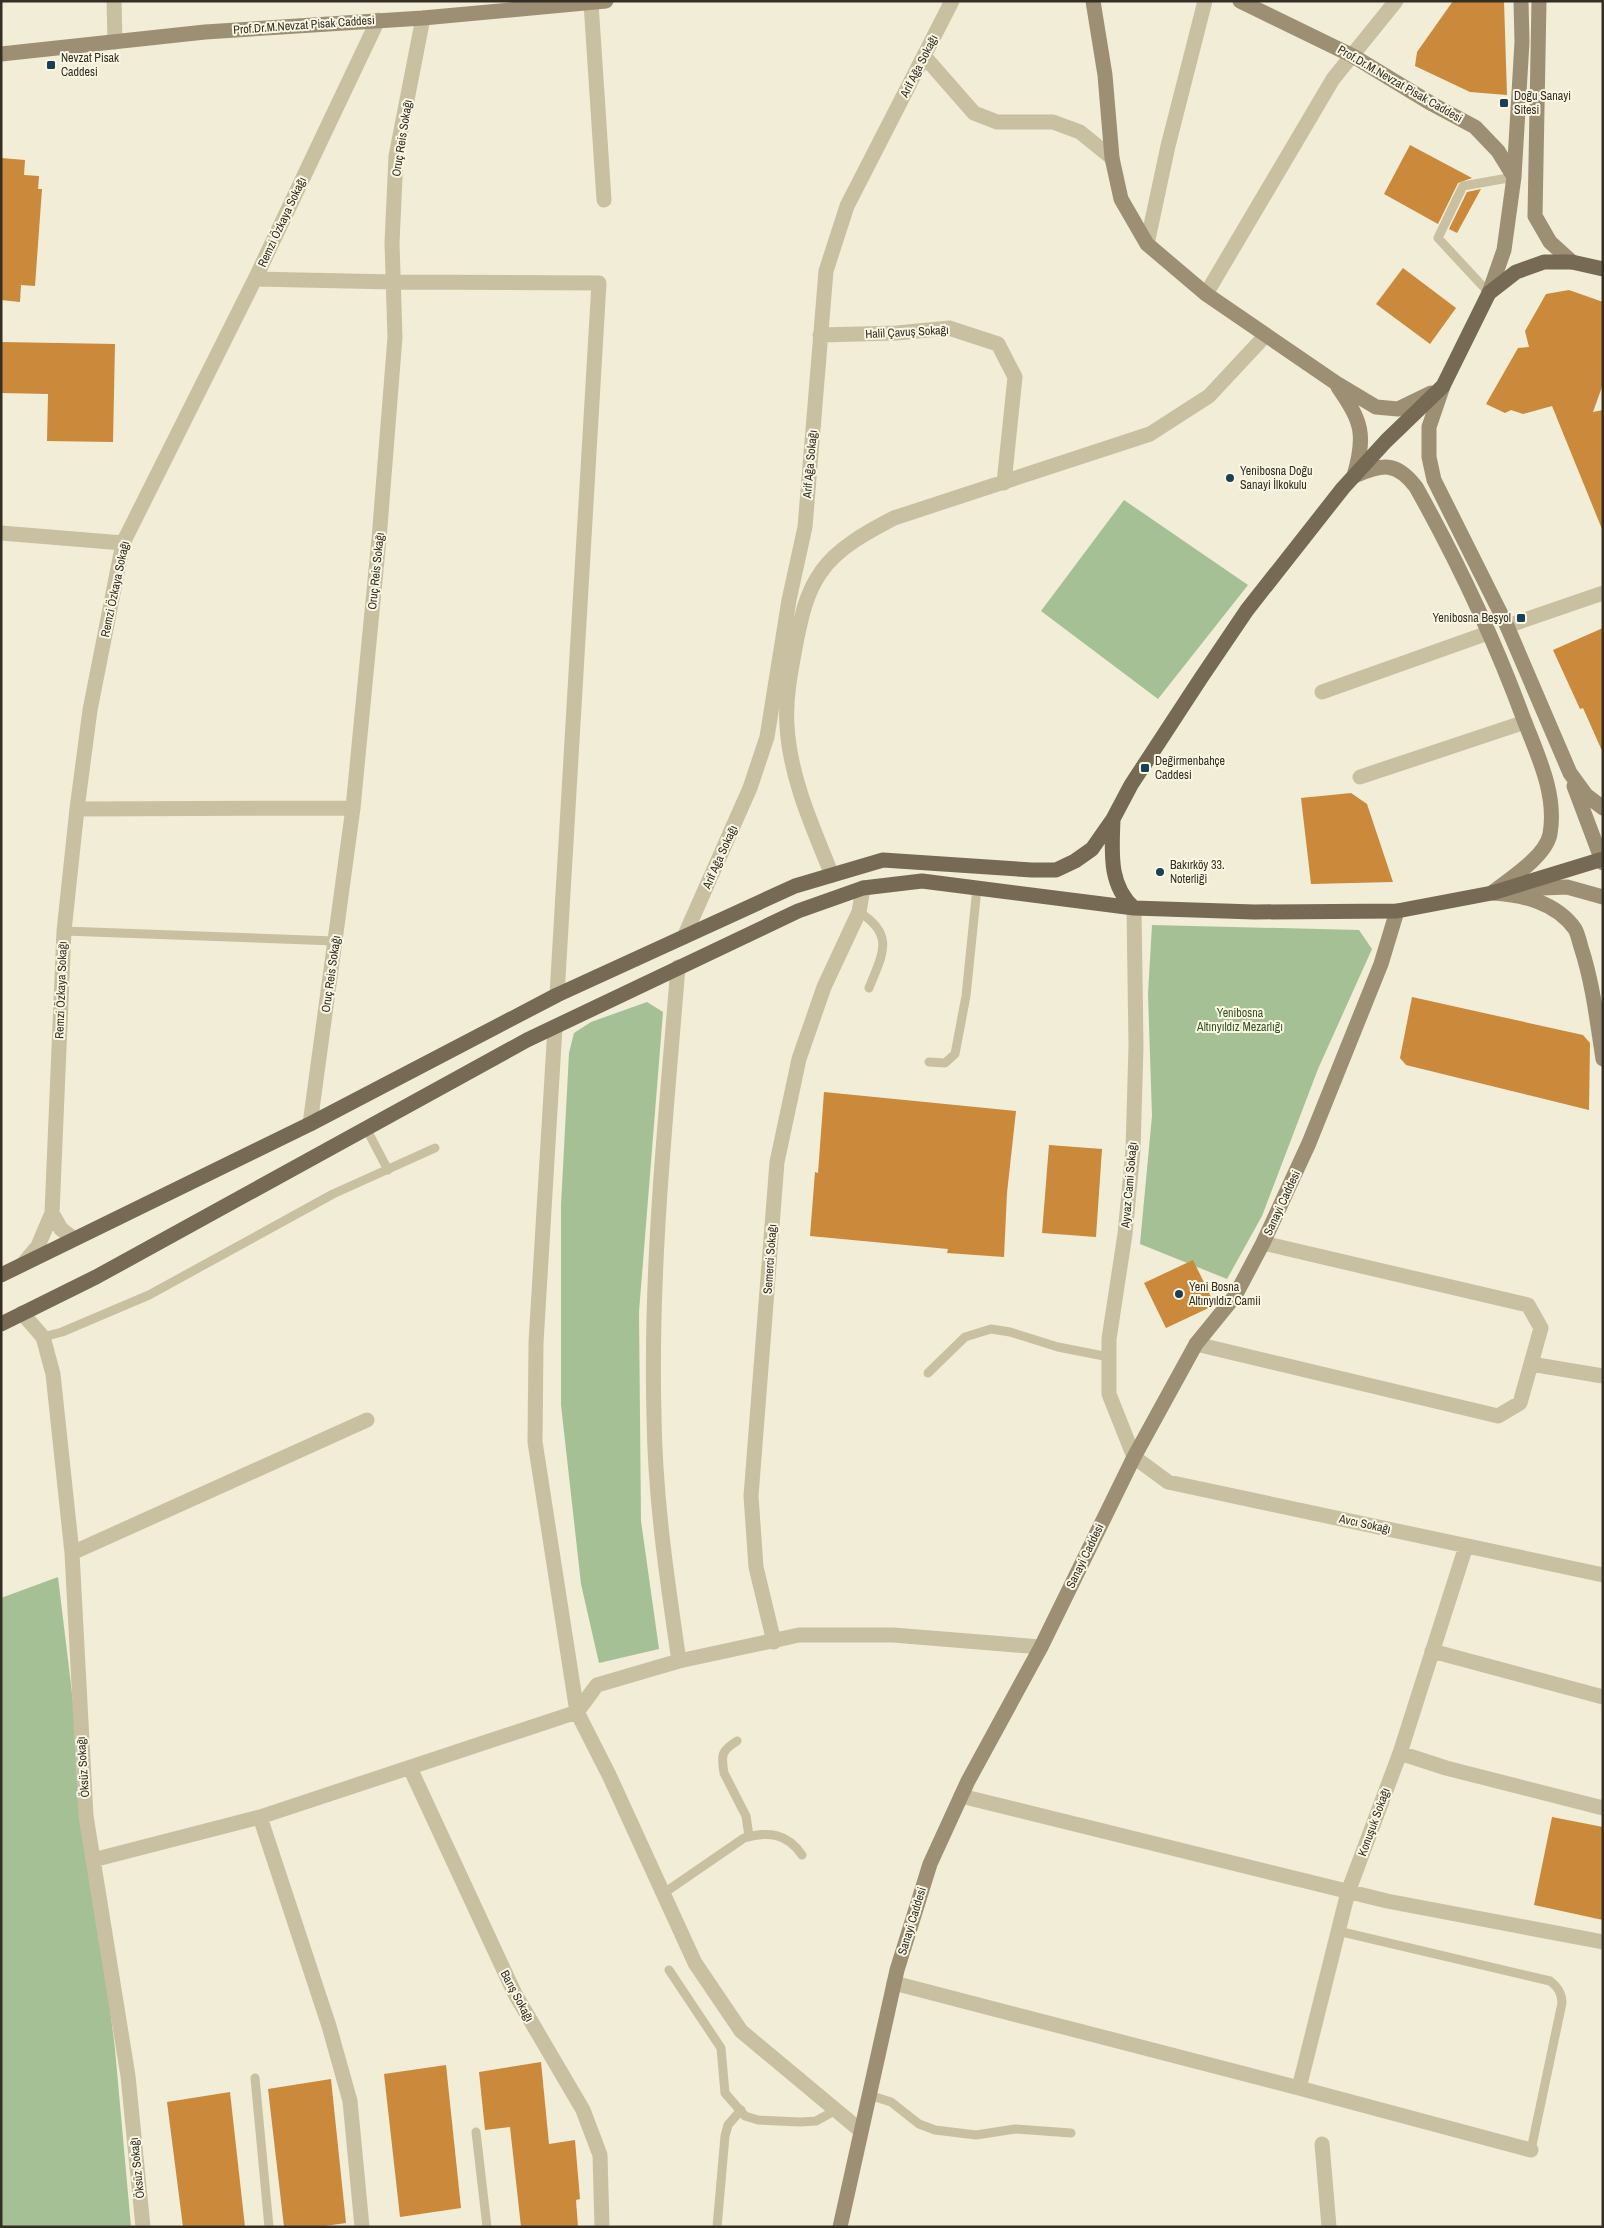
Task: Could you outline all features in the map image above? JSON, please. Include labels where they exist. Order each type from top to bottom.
[{"type":"main road","name":"Prof.Dr.M.Nevzat Pisak Caddesi","points":[[1,54],[205,32],[423,18],[606,1]]},
{"type":"main road","points":[[1093,1],[1105,75],[1112,158],[1121,199],[1147,244],[1206,294],[1265,336],[1376,408],[1398,409],[1414,403],[1443,386]]},
{"type":"main road","name":"Prof.Dr.M.Nevzat Pisak Caddesi","points":[[1240,1],[1353,56],[1432,104],[1475,127],[1498,151],[1514,177]]},
{"type":"main road","points":[[1492,893],[1602,860],[1570,773],[1507,626],[1434,480],[1429,457],[1429,427],[1443,386],[1490,294],[1504,250],[1514,177],[1522,42],[1521,1]]},
{"type":"main road","points":[[1539,1],[1535,216],[1550,242],[1572,262]]},
{"type":"main road","points":[[1490,294],[1516,272],[1544,262],[1572,262],[1603,269]]},
{"type":"main road","points":[[1336,383],[1357,415],[1361,453],[1354,476]]},
{"type":"main road","points":[[1,1275],[310,1124],[557,995],[795,886],[883,860],[1056,870],[1075,861],[1092,849],[1113,819],[1136,777],[1247,610],[1354,476],[1386,441],[1443,386]]},
{"type":"main road","points":[[1354,476],[1374,468],[1387,467],[1398,469],[1407,475],[1416,487],[1505,669],[1548,788],[1550,835],[1529,865],[1492,893]]},
{"type":"main road","points":[[1570,773],[1586,795],[1603,808]]},
{"type":"main road","points":[[1113,819],[1111,858],[1119,889],[1134,908]]},
{"type":"main road","points":[[1,1324],[96,1277],[554,1027],[798,910],[863,888],[922,881],[1134,908],[1254,912],[1396,911],[1492,893],[1537,887],[1568,887],[1603,896]]},
{"type":"main road","points":[[1492,893],[1517,894],[1538,901],[1558,913],[1575,929],[1593,990],[1603,1060]]},
{"type":"main road","name":"Sanayi Caddesi","points":[[840,2227],[894,1983],[930,1864],[961,1796],[1041,1647],[1134,1457],[1196,1344],[1235,1296],[1263,1243],[1309,1143],[1382,964],[1396,911]]},
{"type":"street","points":[[114,1],[115,42]]},
{"type":"street","name":"Arif Ağa Sokağı","points":[[684,937],[750,788],[767,737],[789,600],[805,527],[826,271],[847,206],[952,1]]},
{"type":"street","points":[[1147,244],[1168,146],[1205,1]]},
{"type":"street","points":[[1206,294],[1333,79],[1396,1]]},
{"type":"street","points":[[591,3],[604,200]]},
{"type":"street","name":"Oruç Reis Sokağı","points":[[310,1124],[353,808],[379,539],[394,356],[392,243],[396,156],[423,18]]},
{"type":"street","name":"Remzi Özkaya Sokağı","points":[[52,1213],[64,931],[90,710],[123,543],[255,279],[378,20]]},
{"type":"street","points":[[924,56],[974,113],[997,122],[1053,122],[1080,132],[1112,158]]},
{"type":"street","points":[[255,279],[599,283],[557,995]]},
{"type":"street","name":"Halil Çavuş Sokağı","points":[[820,335],[897,333],[949,328],[998,344],[1015,377],[1004,483]]},
{"type":"street","points":[[832,875],[812,826],[795,771],[786,726],[788,695],[804,607],[821,571],[855,540],[894,518],[1150,434],[1210,396],[1265,336]]},
{"type":"street","points":[[1,534],[123,543]]},
{"type":"street","points":[[1507,626],[1603,593]]},
{"type":"street","points":[[1322,692],[1488,633]]},
{"type":"street","points":[[1360,777],[1525,722]]},
{"type":"street","points":[[77,809],[353,808]]},
{"type":"street","name":"Semerci Sokağı","points":[[774,1642],[756,1567],[752,1496],[777,1162],[799,1059],[824,987],[859,912],[863,888]]},
{"type":"street","name":"Ayvaz Cami Sokağı","points":[[1134,908],[1136,1046],[1133,1150],[1125,1234],[1109,1357],[1109,1394],[1134,1457]]},
{"type":"street","points":[[678,967],[657,1225],[654,1416],[662,1546],[679,1661]]},
{"type":"street","points":[[554,1027],[536,1343],[535,1442],[577,1712],[609,1775],[695,1963],[741,2031],[861,2131]]},
{"type":"street","points":[[52,1213],[61,1229],[74,1239]]},
{"type":"street","points":[[23,1264],[38,1246],[52,1213]]},
{"type":"street","points":[[1196,1344],[1498,1416],[1520,1404],[1541,1328],[1528,1305],[1263,1243]]},
{"type":"street","name":"Öksüz Sokağı","points":[[22,1313],[43,1337],[53,1374],[72,1553],[86,1816],[128,2076],[143,2227]]},
{"type":"street","points":[[1531,1364],[1603,1376]]},
{"type":"street","points":[[72,1553],[367,1420]]},
{"type":"street","name":"Avcı Sokağı","points":[[1134,1457],[1168,1482],[1603,1575]]},
{"type":"street","name":"Konuşuk Sokağı","points":[[1299,2088],[1348,1892],[1400,1753],[1466,1546]]},
{"type":"street","points":[[94,1860],[260,1817],[577,1712],[597,1685],[679,1661],[774,1642],[799,1635],[893,1635],[1041,1647]]},
{"type":"street","points":[[1432,1651],[1603,1696]]},
{"type":"street","points":[[1400,1753],[1446,1768],[1603,1808]]},
{"type":"street","name":"Barış Sokağı","points":[[410,1768],[515,1994],[583,2110],[600,2155],[602,2227]]},
{"type":"street","points":[[961,1796],[1348,1892],[1578,1939],[1603,1942]]},
{"type":"street","points":[[260,1817],[329,2026],[350,2101],[362,2227]]},
{"type":"street","points":[[894,1983],[1531,2150]]},
{"type":"street","points":[[1322,2144],[1329,2227]]},
{"type":"lane","points":[[1490,294],[1438,238],[1463,186],[1514,177]]},
{"type":"lane","points":[[929,1062],[945,1063],[955,1054],[968,979],[977,888]]},
{"type":"lane","points":[[859,912],[872,920],[881,931],[883,942],[883,952],[869,988]]},
{"type":"lane","points":[[64,931],[335,941]]},
{"type":"lane","points":[[366,1128],[388,1170]]},
{"type":"lane","points":[[43,1337],[62,1332],[149,1295],[334,1194],[435,1148]]},
{"type":"lane","points":[[928,1373],[964,1338],[973,1333],[991,1329],[1010,1332],[1058,1348],[1109,1357]]},
{"type":"lane","points":[[736,1741],[725,1748],[722,1754],[724,1774],[746,1816],[749,1836]]},
{"type":"lane","points":[[664,1893],[749,1836],[774,1833],[785,1837],[802,1855]]},
{"type":"lane","points":[[1338,1931],[1550,1981],[1555,1984],[1562,1996],[1562,2003],[1531,2150]]},
{"type":"lane","points":[[669,1970],[721,2048],[725,2093],[745,2116],[758,2120],[800,2122],[816,2120],[836,2110]]},
{"type":"lane","points":[[255,2078],[269,2227]]},
{"type":"lane","points":[[870,2094],[891,2102],[919,2124],[935,2130],[976,2135],[1015,2129],[1071,2133]]},
{"type":"lane","points":[[718,2227],[724,2136],[728,2125],[740,2110]]},
{"type":"lane","points":[[476,2132],[487,2227]]},
{"type":"green space","points":[[1124,500],[1248,585],[1158,699],[1041,611]]},
{"type":"green space","name":"Yenibosna Altınyıldız Mezarlığı","points":[[1152,925],[1359,930],[1372,949],[1318,1069],[1262,1216],[1227,1279],[1140,1244],[1152,1116],[1148,994]]},
{"type":"green space","points":[[647,1002],[663,1012],[639,1312],[641,1521],[659,1649],[599,1663],[581,1584],[561,1405],[561,1205],[569,1053],[574,1033],[591,1022]]},
{"type":"green space","points":[[58,1577],[115,2049],[131,2227],[1,2227],[1,1598]]},
{"type":"building","points":[[1453,1],[1504,1],[1507,95],[1470,92],[1415,66],[1417,52]]},
{"type":"building","points":[[1410,145],[1472,178],[1458,183],[1438,224],[1384,194]]},
{"type":"building","points":[[1,158],[25,160],[24,175],[39,176],[38,189],[42,189],[35,286],[21,285],[20,302],[1,300]]},
{"type":"building","points":[[1481,189],[1457,233],[1449,229],[1467,192]]},
{"type":"building","points":[[1403,268],[1456,308],[1430,344],[1376,304]]},
{"type":"building","points":[[1569,290],[1603,302],[1603,384],[1593,412],[1603,410],[1602,529],[1552,406],[1523,414],[1511,410],[1505,413],[1486,404],[1518,348],[1529,347],[1525,331],[1546,294]]},
{"type":"building","points":[[1,342],[115,344],[113,442],[47,441],[48,394],[1,393]]},
{"type":"building","points":[[1603,628],[1603,753],[1583,708],[1580,709],[1553,650]]},
{"type":"building","points":[[1351,793],[1367,804],[1393,882],[1311,884],[1301,798]]},
{"type":"building","points":[[1412,997],[1583,1035],[1590,1043],[1589,1110],[1406,1065],[1400,1058]]},
{"type":"building","points":[[824,1092],[1016,1111],[1007,1193],[1004,1257],[947,1253],[948,1249],[810,1236],[815,1172],[818,1173]]},
{"type":"building","points":[[1049,1145],[1102,1149],[1096,1237],[1042,1233]]},
{"type":"building","name":"Yeni Bosna Altınyıldız Camii","points":[[1193,1260],[1215,1305],[1166,1328],[1144,1283]]},
{"type":"building","points":[[1552,1817],[1603,1827],[1603,1920],[1534,1905]]},
{"type":"building","points":[[541,2062],[549,2144],[575,2140],[580,2199],[576,2200],[578,2227],[521,2227],[510,2127],[485,2130],[479,2072]]},
{"type":"building","points":[[446,2065],[461,2208],[400,2217],[384,2074]]},
{"type":"building","points":[[331,2079],[346,2223],[318,2227],[284,2227],[268,2089]]},
{"type":"building","points":[[230,2092],[245,2227],[183,2227],[167,2102]]},
{"type":"place","name":"Nevzat Pisak Caddesi","points":[[51,65]]},
{"type":"place","name":"Doğu Sanayi Sitesi","points":[[1504,103]]},
{"type":"place","name":"Yenibosna Doğu Sanayi İlkokulu","points":[[1230,478]]},
{"type":"place","name":"Yenibosna Beşyol","points":[[1521,618]]},
{"type":"place","name":"Değirmenbahçe Caddesi","points":[[1145,768]]},
{"type":"place","name":"Bakırköy 33. Noterliği","points":[[1160,872]]},
{"type":"place","name":"Yeni Bosna Altınyıldız Camii","points":[[1179,1294]]}]
